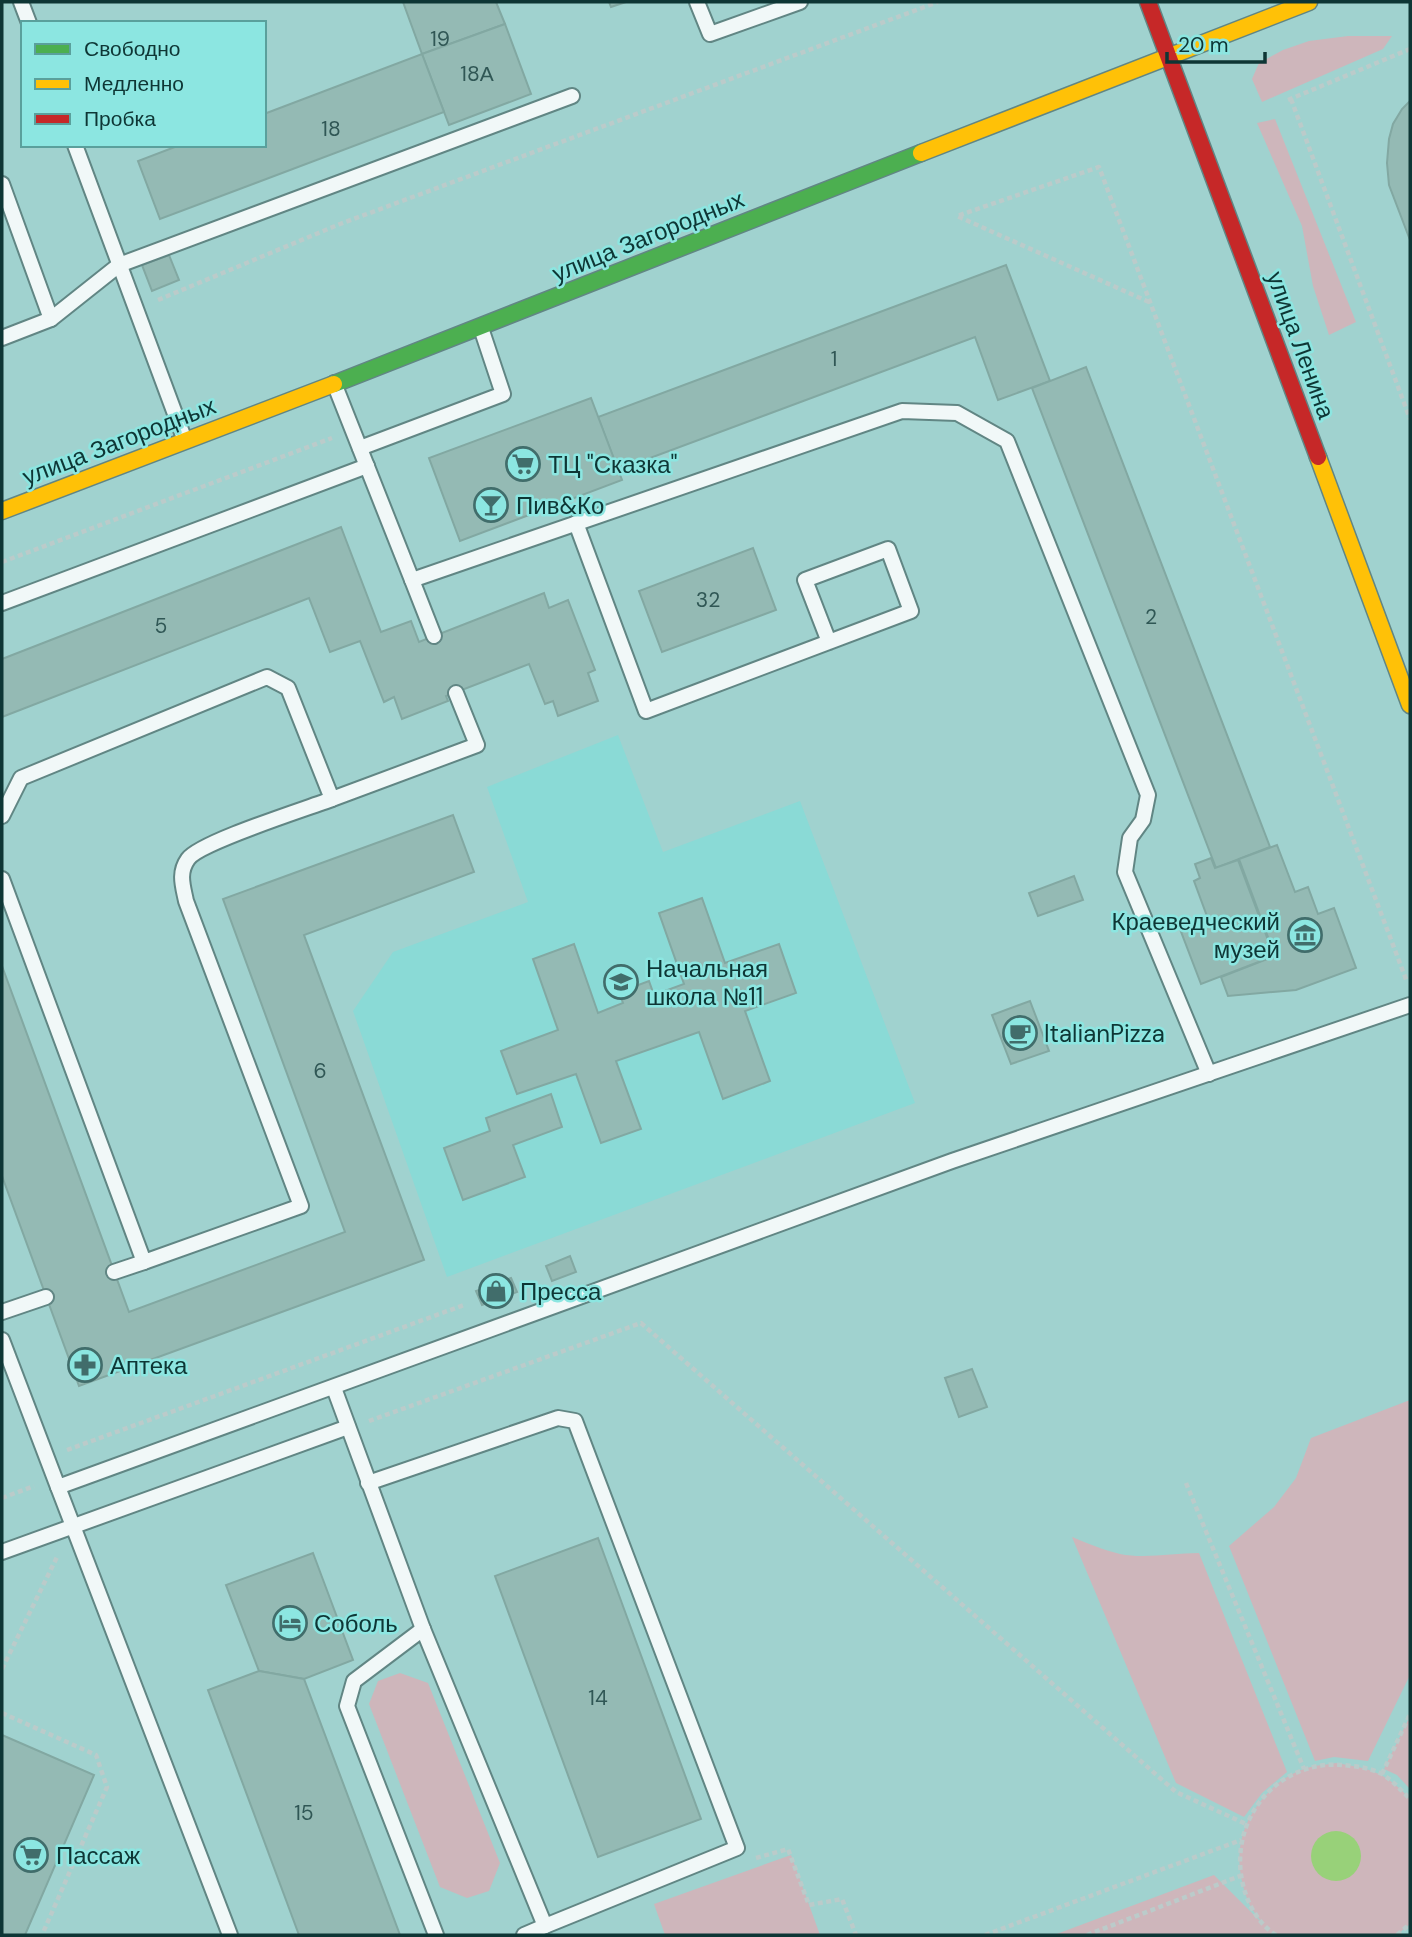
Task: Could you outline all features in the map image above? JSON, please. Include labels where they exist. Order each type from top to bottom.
[{"type":"main road","name":"улица Ленина","points":[[1148,2],[1410,705]]},
{"type":"main road","name":"улица Загородных","points":[[2,511],[481,327],[1309,2]]},
{"type":"lane","points":[[21,2],[28,21]]},
{"type":"lane","points":[[697,2],[710,34],[800,2]]},
{"type":"lane","points":[[2,338],[51,319],[120,265],[572,96]]},
{"type":"lane","points":[[76,147],[185,439]]},
{"type":"lane","points":[[2,184],[51,319]]},
{"type":"lane","points":[[359,448],[503,394],[481,327]]},
{"type":"lane","points":[[334,383],[434,636]]},
{"type":"lane","points":[[412,580],[902,411],[957,413],[1007,441],[1148,794],[1143,820],[1130,838],[1125,872],[1209,1074]]},
{"type":"lane","points":[[2,603],[367,466]]},
{"type":"lane","points":[[576,523],[646,711],[829,642],[911,611],[888,549],[805,580],[829,642]]},
{"type":"lane","points":[[2,816],[21,778],[267,677],[288,688],[332,799]]},
{"type":"lane","points":[[114,1272],[301,1206],[186,901],[181,875],[188,858],[206,845],[477,746],[456,692]]},
{"type":"lane","points":[[2,879],[144,1262]]},
{"type":"lane","points":[[56,1483],[334,1388],[939,1166],[1410,1005]]},
{"type":"lane","points":[[2,1312],[46,1297]]},
{"type":"lane","points":[[2,1340],[230,1935]]},
{"type":"lane","points":[[334,1388],[423,1629],[545,1926]]},
{"type":"lane","points":[[368,1483],[558,1418],[575,1421],[737,1848],[524,1935]]},
{"type":"lane","points":[[2,1552],[348,1427]]},
{"type":"lane","points":[[423,1629],[354,1681],[347,1706],[436,1935]]},
{"type":"path","points":[[136,309],[340,224],[938,2]]},
{"type":"path","points":[[1410,49],[1289,100],[1410,419]]},
{"type":"path","points":[[1149,302],[957,216],[1099,167],[1410,992]]},
{"type":"path","points":[[2,562],[352,430]]},
{"type":"path","points":[[47,1457],[464,1305]]},
{"type":"path","points":[[348,1427],[641,1323],[1176,1792],[1246,1824]]},
{"type":"path","points":[[2,1498],[56,1483]]},
{"type":"path","points":[[1186,1483],[1304,1769]]},
{"type":"path","points":[[2,1669],[72,1526]]},
{"type":"path","points":[[2,1713],[96,1755],[107,1787],[42,1935]]},
{"type":"path","points":[[1382,1774],[1410,1714]]},
{"type":"path","points":[[1276,1935],[1268,1930],[1249,1904],[1240,1876],[1239,1858],[1241,1840],[1253,1809],[1275,1785],[1304,1769],[1336,1763],[1367,1768],[1382,1774],[1410,1799]]},
{"type":"path","points":[[985,1935],[1241,1840]]},
{"type":"path","points":[[737,1848],[752,1859],[788,1849],[809,1905],[842,1899],[856,1935]]},
{"type":"path","points":[[1087,1935],[1240,1876]]},
{"type":"path","points":[[1397,1935],[1410,1924]]},
{"type":"shaded area","points":[[1348,36],[1392,36],[1383,49],[1262,102],[1252,79],[1259,63],[1283,50],[1309,41]]},
{"type":"shaded area","points":[[1275,119],[1356,322],[1329,335],[1313,286],[1302,226],[1257,123]]},
{"type":"shaded area","name":"Начальная школа №11","points":[[618,735],[663,852],[800,801],[915,1103],[447,1277],[353,1011],[393,952],[528,902],[487,787]]},
{"type":"shaded area","points":[[1410,1400],[1410,1675],[1368,1761],[1334,1757],[1315,1761],[1229,1546],[1274,1507],[1296,1478],[1311,1438]]},
{"type":"shaded area","points":[[1072,1537],[1120,1554],[1149,1556],[1199,1553],[1287,1772],[1262,1793],[1244,1817],[1176,1783]]},
{"type":"shaded area","points":[[400,1673],[428,1683],[500,1863],[489,1891],[467,1898],[440,1887],[369,1704],[378,1681]]},
{"type":"shaded area","points":[[1410,1716],[1410,1789],[1397,1775],[1384,1769]]},
{"type":"shaded area","points":[[1336,1763],[1377,1773],[1410,1799],[1410,1924],[1397,1935],[1054,1935],[1214,1875],[1262,1923],[1248,1901],[1240,1872],[1240,1845],[1248,1820],[1265,1796],[1283,1780],[1308,1768]]},
{"type":"shaded area","points":[[1336,1831],[1353,1839],[1361,1856],[1353,1873],[1336,1881],[1319,1873],[1311,1856],[1319,1839]]},
{"type":"shaded area","points":[[791,1855],[820,1935],[665,1935],[654,1904]]},
{"type":"building","points":[[403,2],[496,2],[505,24],[422,54]]},
{"type":"building","points":[[609,2],[626,2],[611,7]]},
{"type":"building","points":[[505,24],[531,94],[449,125],[422,54]]},
{"type":"building","points":[[422,54],[444,112],[160,219],[138,161],[175,147],[266,147],[266,113]]},
{"type":"building","points":[[1410,101],[1410,240],[1389,185],[1387,163],[1393,124]]},
{"type":"building","points":[[169,255],[179,280],[152,291],[142,265]]},
{"type":"building","points":[[1006,265],[1050,381],[998,400],[975,337],[618,470],[598,417]]},
{"type":"building","points":[[1086,367],[1270,847],[1216,868],[1032,388]]},
{"type":"building","name":"ТЦ \"Сказка\"","points":[[591,398],[622,480],[460,541],[429,458]]},
{"type":"building","points":[[341,527],[381,632],[411,621],[419,642],[544,593],[549,608],[568,600],[595,670],[588,673],[598,701],[558,716],[553,701],[545,704],[529,664],[446,696],[448,701],[402,719],[394,697],[384,702],[360,641],[330,652],[309,598],[2,717],[2,659]]},
{"type":"building","points":[[753,548],[776,610],[662,652],[639,591]]},
{"type":"building","points":[[453,815],[474,872],[304,935],[424,1260],[79,1386],[2,1176],[2,966],[129,1312],[345,1232],[223,899]]},
{"type":"building","name":"Краеведческий музей","points":[[1277,845],[1295,892],[1308,887],[1318,914],[1334,908],[1356,968],[1296,990],[1228,996],[1221,977],[1275,956],[1239,859]]},
{"type":"building","points":[[1211,858],[1215,868],[1238,860],[1274,956],[1201,984],[1180,929],[1208,919],[1194,881],[1200,878],[1195,864]]},
{"type":"building","points":[[1074,876],[1083,900],[1038,916],[1029,893]]},
{"type":"building","points":[[702,898],[725,963],[779,944],[796,993],[745,1011],[770,1081],[723,1099],[699,1032],[616,1061],[641,1129],[601,1143],[576,1074],[517,1094],[501,1051],[558,1030],[533,959],[574,944],[598,1013],[623,1003],[619,992],[649,981],[654,995],[684,984],[659,913]]},
{"type":"building","name":"ItalianPizza","points":[[1030,1001],[1049,1051],[1011,1064],[992,1015]]},
{"type":"building","points":[[551,1094],[562,1127],[513,1145],[525,1177],[463,1200],[444,1148],[490,1131],[486,1118]]},
{"type":"building","points":[[570,1256],[576,1272],[552,1281],[546,1266]]},
{"type":"building","name":"Пресса","points":[[511,1278],[517,1292],[482,1305],[476,1291]]},
{"type":"building","points":[[972,1369],[987,1407],[959,1417],[945,1378]]},
{"type":"building","points":[[598,1538],[701,1819],[598,1857],[495,1576]]},
{"type":"building","name":"Соболь","points":[[313,1553],[353,1660],[304,1679],[259,1671],[226,1585]]},
{"type":"building","points":[[259,1671],[304,1679],[400,1935],[299,1935],[208,1690]]},
{"type":"building","name":"Пассаж","points":[[2,1735],[94,1775],[25,1935],[2,1935]]},
{"type":"traffic: fast","points":[[334,384],[921,153]]},
{"type":"traffic: slow","points":[[921,153],[1309,2]]},
{"type":"traffic: slow","points":[[2,511],[334,384]]},
{"type":"traffic: slow","points":[[1318,457],[1410,705]]},
{"type":"traffic: jam","points":[[1148,2],[1318,457]]},
{"type":"place","name":"ТЦ \"Сказка\"","points":[[523,464]]},
{"type":"place","name":"Пив&Ко","points":[[491,505]]},
{"type":"place","name":"Краеведческий музей","points":[[1305,935]]},
{"type":"place","name":"Начальная школа №11","points":[[621,982]]},
{"type":"place","name":"ItalianPizza","points":[[1020,1033]]},
{"type":"place","name":"Пресса","points":[[496,1291]]},
{"type":"place","name":"Аптека","points":[[85,1365]]},
{"type":"place","name":"Соболь","points":[[290,1623]]},
{"type":"place","name":"Пассаж","points":[[31,1855]]}]
